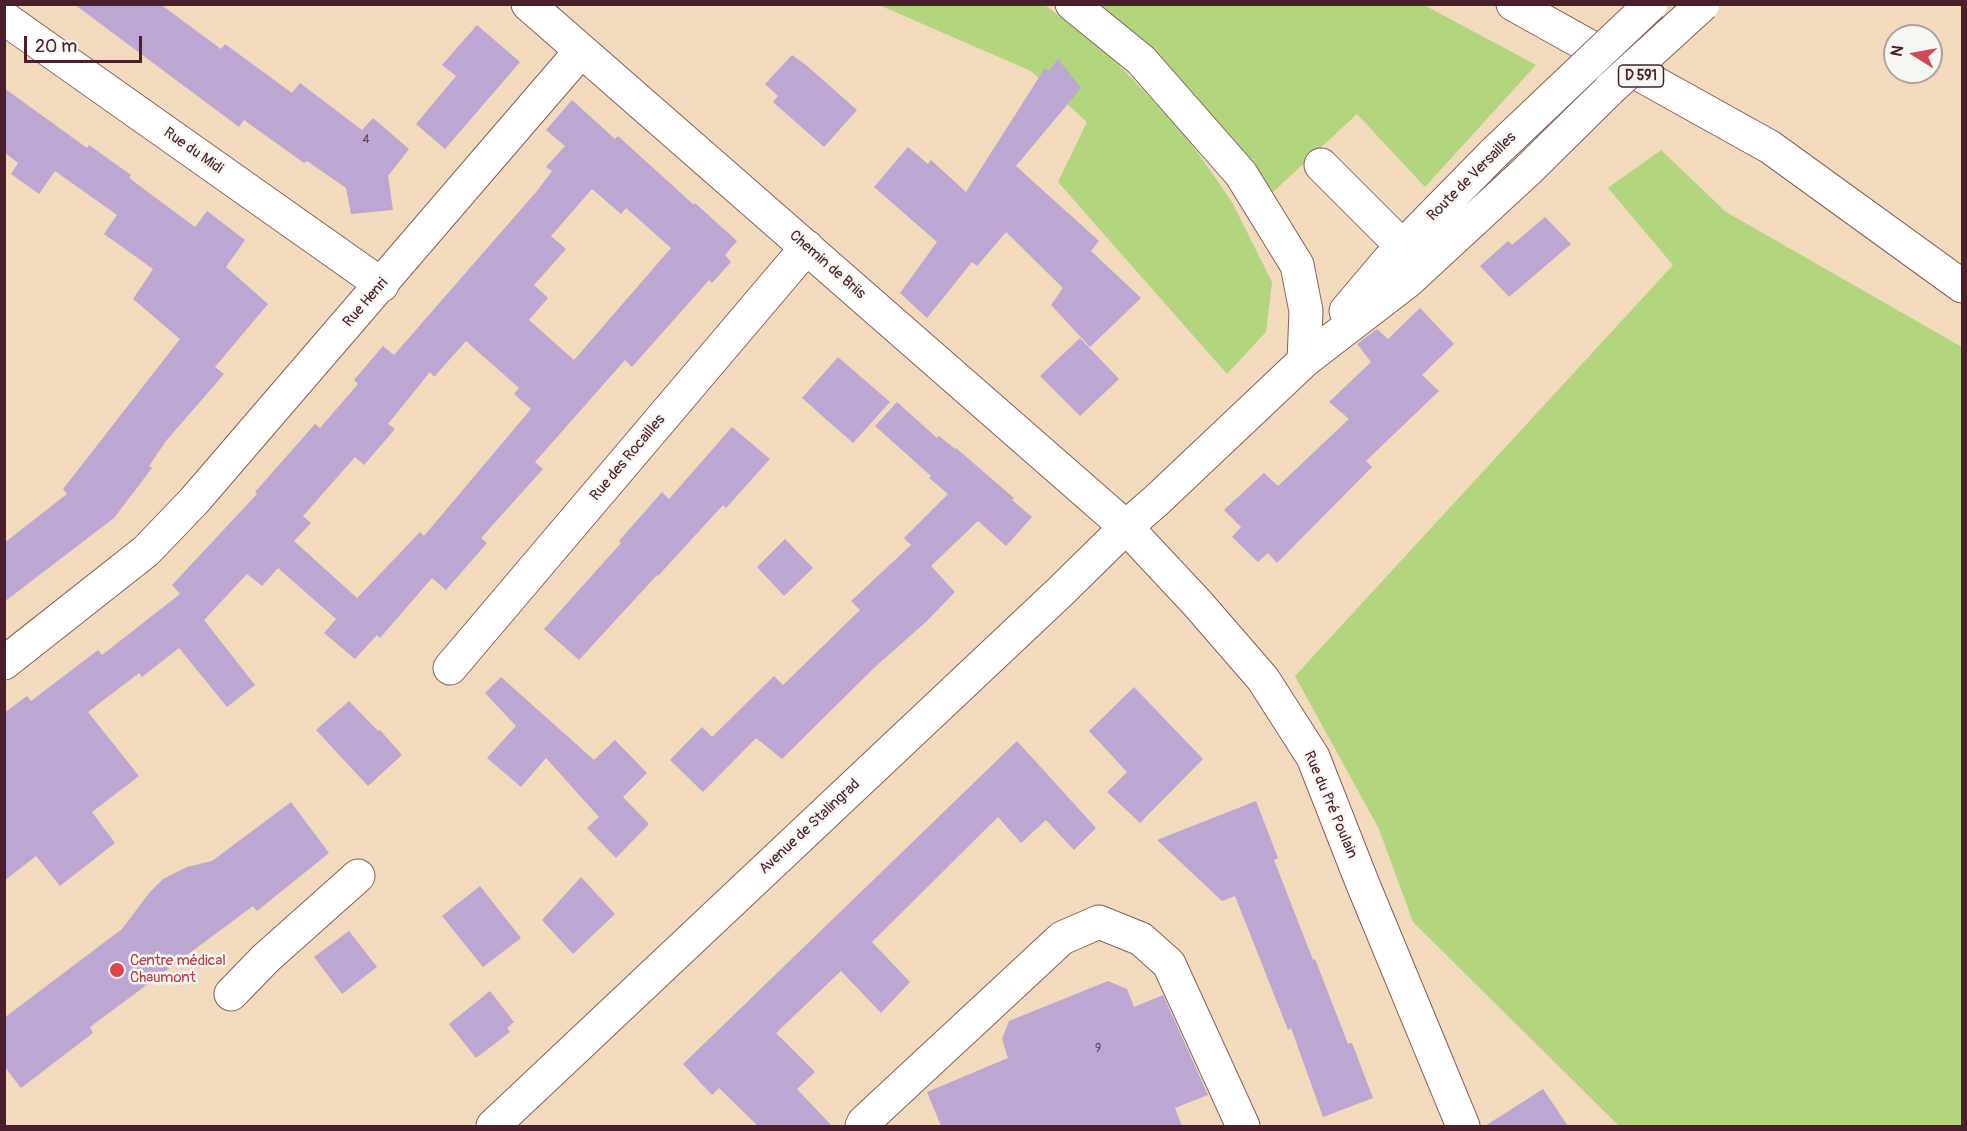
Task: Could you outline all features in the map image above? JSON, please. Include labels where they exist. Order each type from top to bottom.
[{"type":"street","name":"Chemin de Briis","points":[[528,4],[1126,527]]},
{"type":"street","points":[[1072,4],[1141,60],[1241,174],[1297,265],[1306,311],[1304,362]]},
{"type":"street","name":"D 591","points":[[1513,4],[1770,147],[1962,286]]},
{"type":"street","name":"Route de Versailles","points":[[1304,362],[1402,246],[1494,153],[1651,4]]},
{"type":"street","name":"Route de Versailles","points":[[1126,527],[1304,362],[1408,281],[1703,4]]},
{"type":"street","name":"Rue du Midi","points":[[4,18],[382,285]]},
{"type":"street","name":"Rue Henri","points":[[4,663],[146,551],[194,501],[581,51]]},
{"type":"street","points":[[1321,165],[1402,246]]},
{"type":"street","name":"Rue des Rocailles","points":[[450,668],[807,247]]},
{"type":"street","name":"Avenue de Stalingrad","points":[[492,1126],[1052,600],[1126,527]]},
{"type":"street","name":"Rue du Pré Poulain","points":[[1126,527],[1198,604],[1263,679],[1313,757],[1463,1126]]},
{"type":"street","points":[[231,994],[266,958],[358,876]]},
{"type":"street","points":[[862,1126],[1062,938],[1099,922],[1141,939],[1169,964],[1243,1126]]},
{"type":"green space","points":[[879,5],[1045,5],[1109,55],[1181,129],[1232,202],[1272,282],[1266,332],[1227,374],[1058,182],[1087,122],[1031,71]]},
{"type":"green space","points":[[1101,5],[1424,5],[1536,65],[1425,187],[1357,114],[1272,193],[1205,108]]},
{"type":"green space","points":[[1661,150],[1726,212],[1962,347],[1962,1126],[1619,1126],[1413,922],[1379,829],[1295,676],[1673,265],[1608,188]]},
{"type":"building","points":[[74,4],[160,4],[221,49],[225,44],[292,93],[300,83],[362,130],[373,118],[409,149],[388,176],[393,210],[351,214],[346,188],[307,161],[304,163],[244,120],[239,127]]},
{"type":"building","points":[[477,25],[520,62],[445,149],[416,124],[456,76],[442,65]]},
{"type":"building","points":[[792,55],[857,110],[824,147],[773,102],[778,96],[765,84]]},
{"type":"building","points":[[1058,59],[1081,88],[1016,166],[1099,241],[1091,251],[1141,298],[1090,347],[1051,305],[1063,288],[1006,232],[977,266],[972,262],[927,318],[900,293],[937,242],[874,187],[908,147],[928,164],[931,160],[966,192],[1045,68],[1049,71]]},
{"type":"building","points":[[4,88],[87,148],[89,145],[131,175],[129,178],[195,227],[207,211],[245,240],[226,267],[268,304],[215,367],[224,374],[166,441],[149,466],[152,468],[114,518],[4,602],[4,543],[67,494],[63,489],[180,339],[133,299],[153,269],[104,234],[117,215],[55,171],[39,194],[11,174],[18,163],[4,152]]},
{"type":"building","points":[[572,100],[615,139],[618,136],[737,241],[725,255],[731,262],[712,283],[709,280],[632,367],[625,360],[535,462],[543,469],[481,538],[487,543],[446,590],[432,578],[380,638],[377,635],[355,659],[324,633],[336,619],[278,568],[262,586],[247,574],[204,620],[255,685],[227,707],[179,648],[142,677],[139,673],[88,712],[139,776],[92,812],[115,843],[60,886],[36,856],[4,881],[4,713],[27,696],[31,701],[98,650],[102,655],[180,594],[172,585],[257,494],[255,492],[315,424],[320,428],[358,384],[354,380],[383,346],[394,355],[537,191],[552,171],[546,167],[565,146],[546,130]],"holes":[[[592,189],[621,214],[626,208],[671,248],[574,360],[529,320],[548,298],[534,285],[566,249],[551,236]],[[466,341],[519,388],[514,394],[531,409],[424,536],[420,532],[357,598],[294,541],[311,523],[303,516],[355,457],[364,465],[395,429],[388,424],[430,372],[434,377]]]},
{"type":"building","points":[[1545,217],[1571,244],[1509,297],[1480,266],[1508,241],[1512,245]]},
{"type":"building","points":[[1420,308],[1454,344],[1422,375],[1439,391],[1366,461],[1372,467],[1277,563],[1268,553],[1258,562],[1232,537],[1241,527],[1224,510],[1264,473],[1278,486],[1349,419],[1329,402],[1371,362],[1357,344],[1377,329],[1388,339]]},
{"type":"building","points":[[1080,338],[1119,379],[1080,416],[1040,376]]},
{"type":"building","points":[[838,357],[890,402],[853,443],[802,398]]},
{"type":"building","points":[[897,402],[937,438],[939,436],[956,448],[1014,498],[1012,500],[1032,517],[1006,546],[978,521],[931,566],[955,592],[927,621],[875,667],[782,759],[756,738],[703,792],[670,760],[702,727],[712,737],[774,676],[783,685],[860,610],[851,601],[911,545],[904,538],[948,494],[875,426]]},
{"type":"building","points":[[732,427],[770,459],[726,508],[723,505],[579,660],[544,629],[621,543],[619,541],[662,492],[669,499]]},
{"type":"building","points":[[785,539],[813,568],[784,596],[757,567]]},
{"type":"building","points":[[501,677],[594,760],[615,740],[647,773],[623,797],[649,824],[616,858],[587,828],[599,817],[546,758],[521,787],[487,758],[516,726],[485,693]]},
{"type":"building","points":[[1134,687],[1203,759],[1140,823],[1107,792],[1127,772],[1089,731]]},
{"type":"building","points":[[349,701],[378,731],[380,730],[402,755],[368,786],[316,730]]},
{"type":"building","points":[[1017,741],[1096,828],[1074,850],[1046,820],[1021,843],[998,817],[872,942],[910,982],[881,1013],[841,971],[776,1033],[815,1072],[797,1089],[832,1126],[758,1126],[719,1088],[712,1095],[683,1064]]},
{"type":"building","points":[[1256,801],[1278,858],[1274,860],[1313,960],[1315,959],[1348,1044],[1352,1043],[1373,1098],[1323,1117],[1291,1028],[1288,1030],[1235,896],[1222,901],[1157,840]]},
{"type":"building","name":"Centre médical Chaumont","points":[[291,802],[329,853],[257,911],[253,906],[90,1027],[93,1033],[21,1088],[4,1066],[4,1018],[122,929],[150,892],[163,879],[187,867],[212,861]]},
{"type":"building","points":[[581,877],[615,914],[573,954],[542,920]]},
{"type":"building","points":[[480,886],[521,938],[483,967],[442,916]]},
{"type":"building","points":[[349,931],[377,967],[342,994],[314,957]]},
{"type":"building","points":[[1108,981],[1127,989],[1134,1007],[1163,995],[1208,1095],[1175,1108],[1182,1126],[941,1126],[927,1092],[1008,1058],[1002,1039],[1009,1021]]},
{"type":"building","points":[[490,991],[514,1022],[507,1028],[510,1032],[476,1058],[449,1024]]},
{"type":"building","points":[[1543,1089],[1568,1126],[1485,1126]]},
{"type":"place","name":"Centre médical Chaumont","points":[[117,970]]}]
